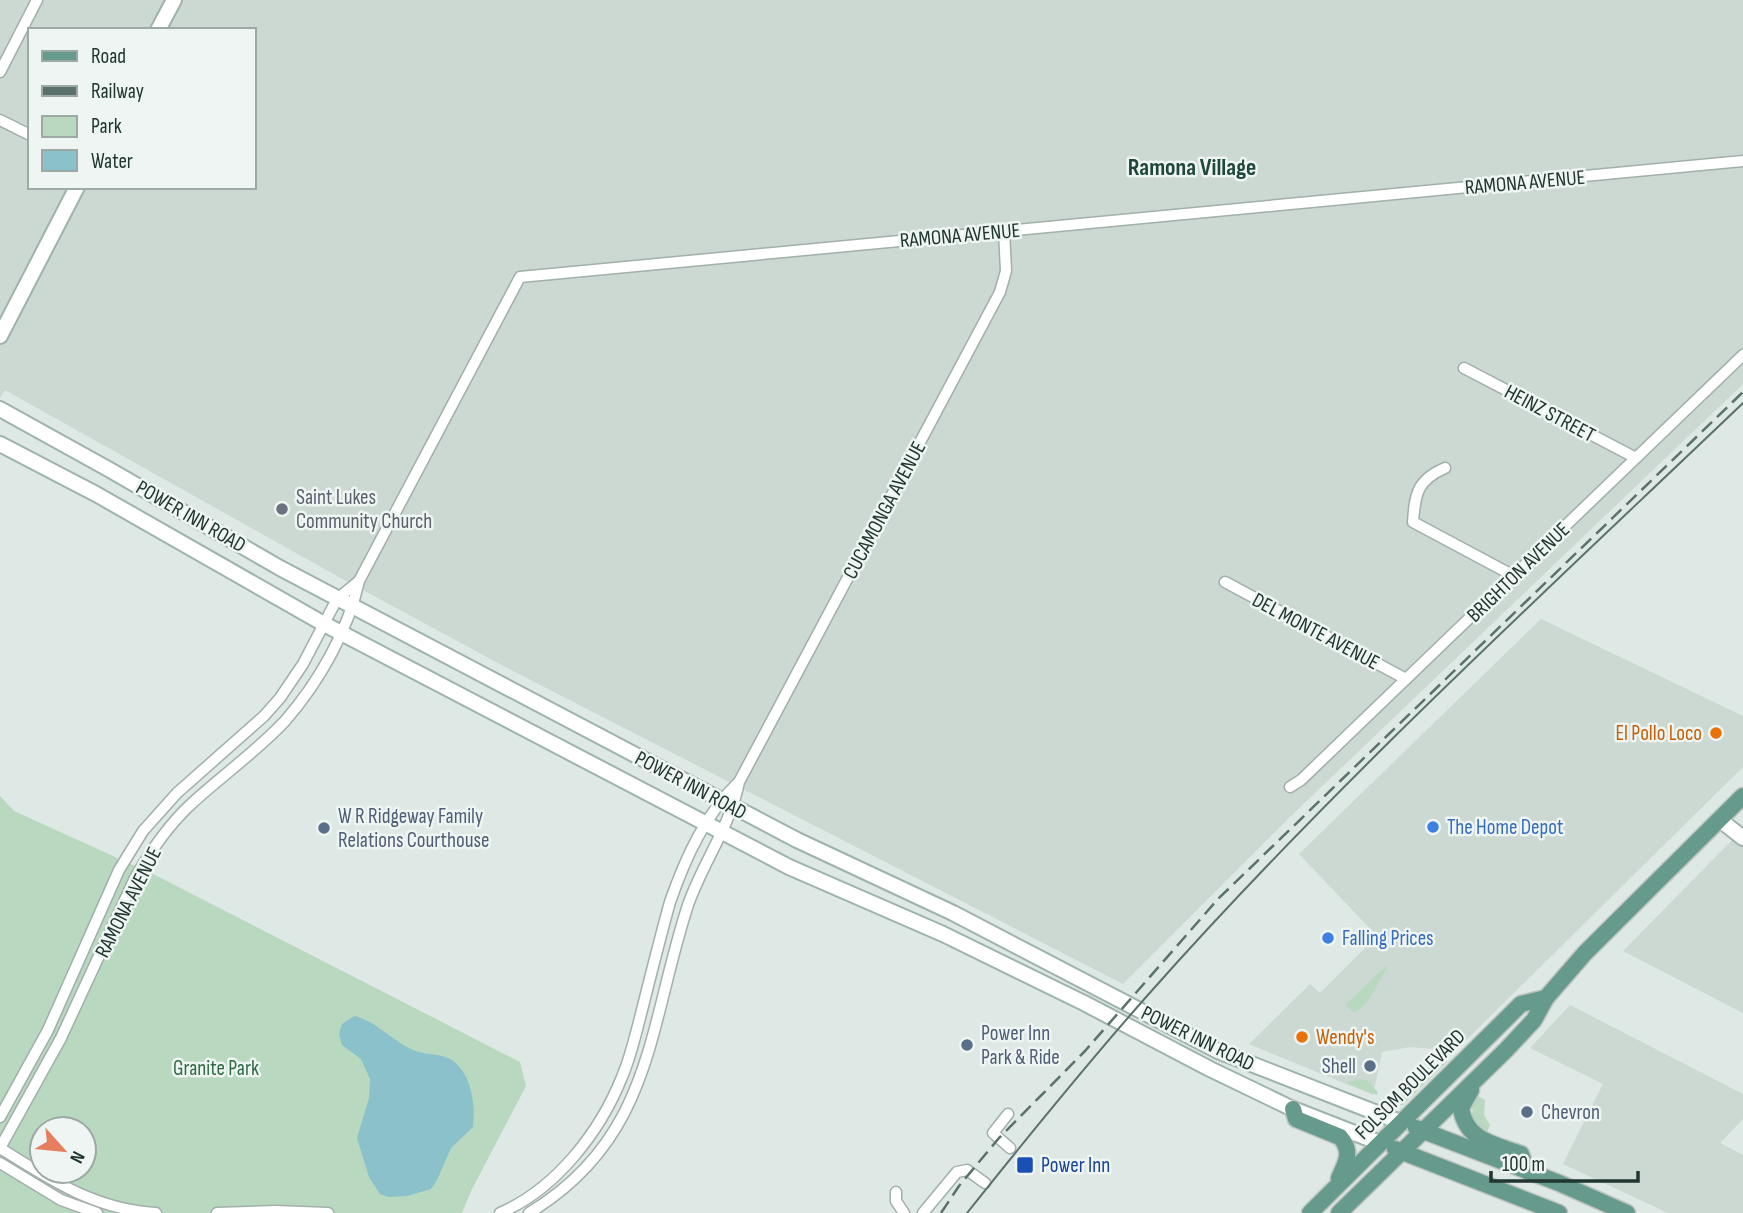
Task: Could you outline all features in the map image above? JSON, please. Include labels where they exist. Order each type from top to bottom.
[{"type":"main road","points":[[159,28],[174,0]]},
{"type":"main road","points":[[0,336],[76,189]]},
{"type":"main road","name":"POWER INN ROAD","points":[[0,409],[337,599],[720,800],[953,913],[1218,1051],[1400,1122]]},
{"type":"main road","name":"POWER INN ROAD","points":[[0,444],[96,494],[324,624],[706,824],[835,889],[943,934],[1293,1109],[1380,1143]]},
{"type":"main road","name":"FOLSOM BOULEVARD","points":[[1339,1213],[1534,1020],[1546,998],[1617,919],[1743,796]]},
{"type":"main road","points":[[1720,820],[1743,838]]},
{"type":"main road","name":"FOLSOM BOULEVARD","points":[[1310,1213],[1521,1004],[1546,998]]},
{"type":"main road","points":[[1478,1077],[1461,1108],[1467,1128],[1475,1136],[1521,1154],[1527,1171]]},
{"type":"main road","points":[[1293,1109],[1297,1119],[1339,1137],[1347,1146],[1348,1158],[1331,1192]]},
{"type":"main road","points":[[1400,1122],[1628,1213]]},
{"type":"main road","points":[[1380,1143],[1559,1213]]},
{"type":"street","points":[[0,72],[37,0]]},
{"type":"street","points":[[0,120],[28,134]]},
{"type":"street","name":"RAMONA AVENUE","points":[[0,1148],[55,1049],[147,858],[174,822],[190,806],[284,721],[321,671],[353,607],[359,581],[520,277],[1743,161]]},
{"type":"street","name":"CUCAMONGA AVENUE","points":[[529,1213],[568,1185],[592,1161],[631,1101],[647,1059],[688,908],[699,878],[734,807],[739,782],[1000,292],[1006,271],[1004,231]]},
{"type":"street","name":"BRIGHTON AVENUE","points":[[1290,787],[1301,780],[1743,355]]},
{"type":"street","name":"HEINZ STREET","points":[[1464,368],[1636,458]]},
{"type":"street","points":[[1445,468],[1427,476],[1415,498],[1413,522],[1514,576]]},
{"type":"street","name":"RAMONA AVENUE","points":[[0,1117],[48,1030],[119,870],[143,831],[177,793],[264,716],[280,698],[303,664],[337,599],[359,581]]},
{"type":"street","name":"DEL MONTE AVENUE","points":[[1225,582],[1406,679]]},
{"type":"street","name":"CUCAMONGA AVENUE","points":[[500,1213],[522,1202],[558,1173],[579,1150],[601,1118],[619,1085],[630,1055],[678,880],[720,800],[739,782]]},
{"type":"street","points":[[1008,1114],[993,1133],[1010,1147]]},
{"type":"street","points":[[0,1148],[46,1178],[88,1199],[137,1212],[156,1213]]},
{"type":"street","points":[[0,1163],[61,1200],[97,1213]]},
{"type":"street","points":[[923,1213],[957,1172],[967,1170],[985,1183]]},
{"type":"street","points":[[896,1192],[896,1201],[904,1213]]},
{"type":"street","points":[[217,1213],[328,1213]]},
{"type":"shaded area","points":[[0,0],[1743,0],[1743,384],[1291,816],[1123,984],[513,671],[5,390],[0,398]]},
{"type":"shaded area","points":[[1541,619],[1743,716],[1743,767],[1455,1051],[1410,1047],[1382,1052],[1373,1095],[1249,1044],[1310,984],[1320,993],[1377,936],[1299,854]]},
{"type":"shaded area","points":[[1743,829],[1743,1013],[1623,951]]},
{"type":"shaded area","points":[[1570,1005],[1743,1094],[1743,1119],[1720,1143],[1743,1155],[1743,1213],[1668,1213],[1563,1164],[1603,1084],[1530,1048]]},
{"type":"green space","name":"Granite Park","points":[[0,796],[14,811],[157,876],[520,1062],[526,1086],[462,1213],[0,1213]]},
{"type":"green space","points":[[1386,966],[1387,969],[1369,999],[1354,1013],[1345,1005]]},
{"type":"green space","points":[[1446,1060],[1447,1062],[1403,1105],[1397,1105],[1395,1100],[1403,1093],[1408,1098],[1420,1085],[1415,1080],[1426,1069]]},
{"type":"green space","points":[[1358,1079],[1369,1081],[1377,1095],[1346,1083]]},
{"type":"green space","points":[[1476,1095],[1485,1100],[1484,1115],[1490,1125],[1487,1133],[1475,1127],[1470,1115]]},
{"type":"water","points":[[354,1016],[369,1022],[415,1051],[448,1058],[456,1063],[467,1079],[474,1108],[473,1127],[451,1148],[431,1189],[407,1196],[388,1197],[380,1194],[369,1177],[357,1138],[369,1098],[370,1079],[361,1059],[342,1045],[339,1034],[342,1024]]},
{"type":"tram line","points":[[967,1213],[1124,1022],[1290,842],[1439,693],[1743,403]]},
{"type":"railway","points":[[941,1213],[959,1186],[999,1138],[1085,1051],[1218,899],[1743,392]]},
{"type":"place","name":"Saint Lukes Community Church","points":[[282,509]]},
{"type":"place","name":"El Pollo Loco","points":[[1716,733]]},
{"type":"place","name":"The Home Depot","points":[[1433,827]]},
{"type":"place","name":"W R Ridgeway Family Relations Courthouse","points":[[324,828]]},
{"type":"place","name":"Falling Prices","points":[[1328,938]]},
{"type":"place","name":"Wendy's","points":[[1302,1037]]},
{"type":"place","name":"Power Inn Park & Ride","points":[[967,1045]]},
{"type":"place","name":"Shell","points":[[1370,1066]]},
{"type":"place","name":"Chevron","points":[[1527,1112]]},
{"type":"place","name":"Power Inn","points":[[1025,1165]]},
{"type":"district","name":"Ramona Village","points":[[1192,167]]}]
